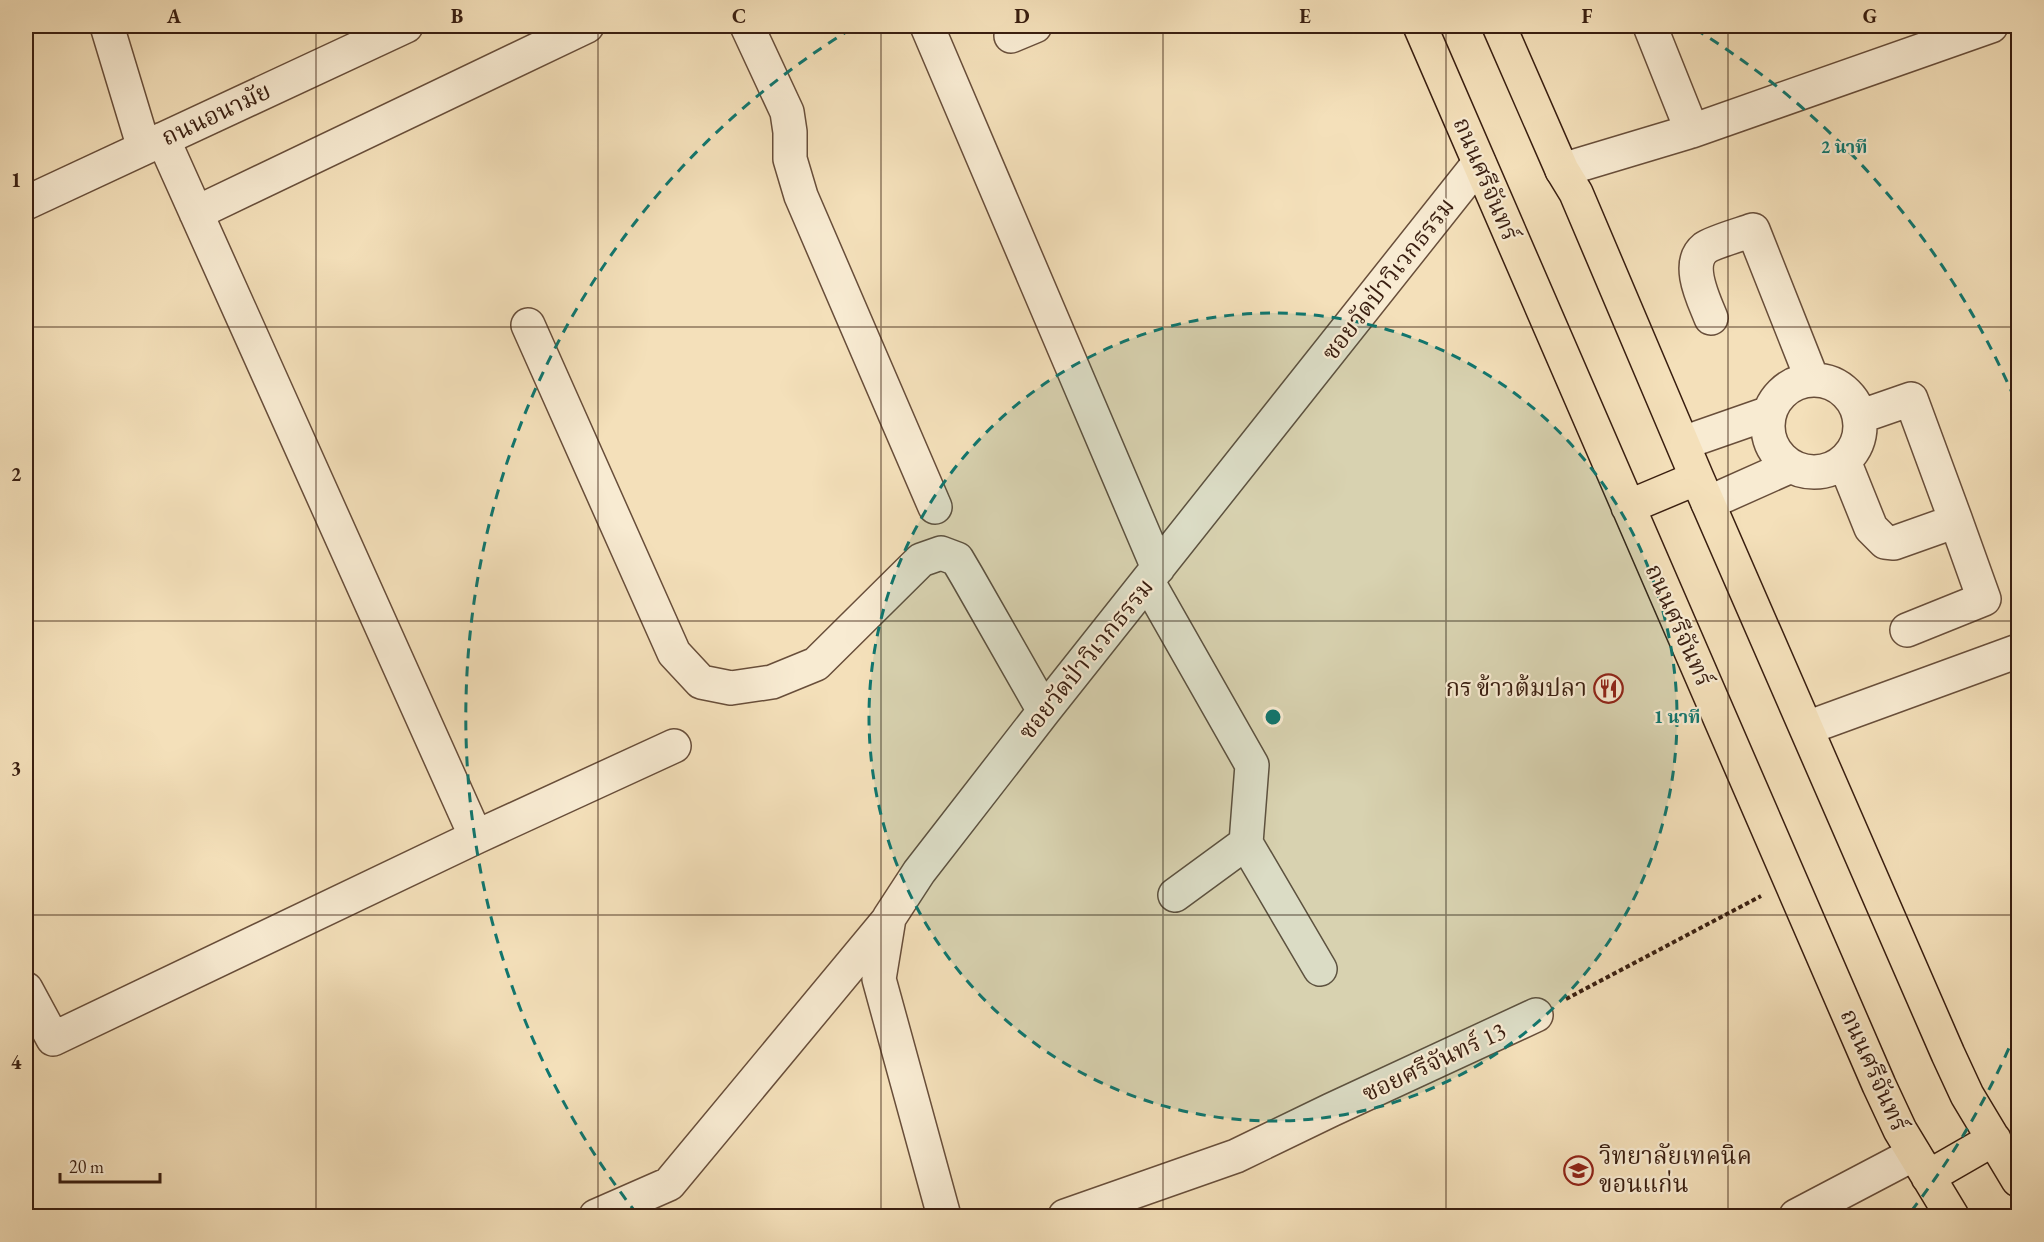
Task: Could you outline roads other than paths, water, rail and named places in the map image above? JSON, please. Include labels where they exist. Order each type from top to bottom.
[{"type":"main road","name":"ถนนศรีจันทร์","points":[[1420,26],[1879,1085],[1900,1130],[1952,1216]]},
{"type":"main road","points":[[1499,26],[1562,170],[1576,193],[1948,1054],[1967,1095],[2019,1180]]},
{"type":"main road","points":[[1628,507],[1703,491]]},
{"type":"main road","points":[[1921,1165],[1994,1139]]},
{"type":"street","points":[[107,26],[154,143],[175,162],[476,837]]},
{"type":"street","name":"ถนนอนามัย","points":[[26,203],[406,26]]},
{"type":"street","points":[[196,213],[587,26]]},
{"type":"street","points":[[747,26],[787,112],[790,159],[801,196],[935,507]]},
{"type":"street","points":[[927,26],[1153,575],[1252,765],[1246,843],[1320,969]]},
{"type":"street","points":[[1650,26],[1692,131]]},
{"type":"street","points":[[1562,170],[1692,131],[1991,26]]},
{"type":"street","name":"ซอยวัดป่าวิเวกธรรม","points":[[944,1216],[879,979],[890,918],[919,872],[1044,711],[1479,163]]},
{"type":"street","points":[[1711,318],[1698,281],[1696,268],[1698,256],[1705,248],[1753,230],[1812,379]]},
{"type":"street","points":[[528,325],[674,653],[701,682],[731,688],[772,682],[816,664],[921,560],[941,553],[957,560],[968,576],[1044,711]]},
{"type":"street","points":[[1812,379],[1824,381],[1837,386],[1855,404],[1859,417],[1858,441],[1853,452],[1832,469],[1818,472],[1804,471],[1791,466],[1779,457],[1771,443],[1767,428],[1769,413],[1775,399],[1785,389],[1798,382],[1812,379]]},
{"type":"street","points":[[1859,417],[1911,399],[1984,599],[1906,630]]},
{"type":"street","points":[[1683,443],[1769,413]]},
{"type":"street","points":[[1844,461],[1872,528],[1885,542],[1893,543],[1956,521]]},
{"type":"street","points":[[1703,491],[1791,466]]},
{"type":"street","points":[[1807,728],[2019,651]]},
{"type":"street","points":[[26,989],[53,1039],[476,837],[674,746]]},
{"type":"street","points":[[1175,895],[1246,843]]},
{"type":"street","points":[[596,1216],[669,1184],[890,918]]},
{"type":"street","name":"ซอยศรีจันทร์ 13","points":[[1065,1216],[1236,1156],[1536,1015]]},
{"type":"street","points":[[1797,1216],[1921,1165]]},
{"type":"place","name":"กร ข้าวต้มปลา","points":[[1608,688]]},
{"type":"place","name":"วิทยาลัยเทคนิค ขอนแก่น","points":[[1578,1170]]}]
